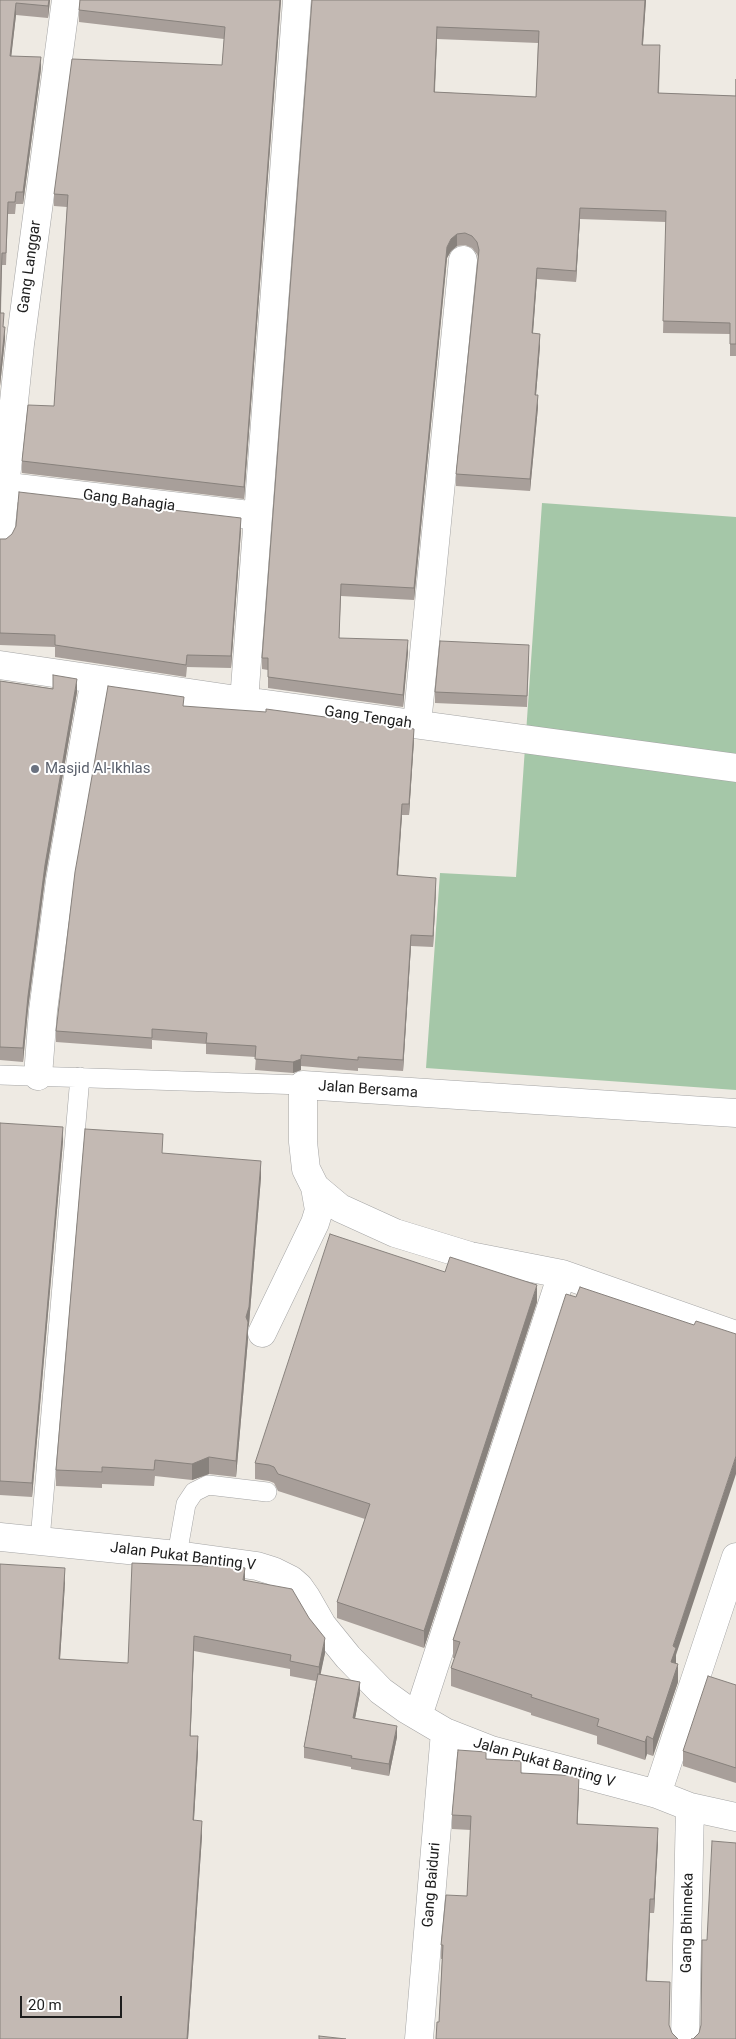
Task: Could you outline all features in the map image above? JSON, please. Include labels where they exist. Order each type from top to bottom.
[{"type":"street","name":"Gang Langgar","points":[[0,536],[2,486],[66,0]]},
{"type":"street","points":[[244,701],[297,0]]},
{"type":"street","points":[[417,724],[463,260]]},
{"type":"street","name":"Gang Bahagia","points":[[2,486],[258,516]]},
{"type":"street","name":"Gang Tengah","points":[[0,665],[244,701],[736,768]]},
{"type":"street","points":[[38,1076],[42,1010],[60,881],[95,679]]},
{"type":"street","points":[[262,1333],[315,1223],[318,1210],[315,1187],[306,1169],[303,1157],[303,1085]]},
{"type":"street","name":"Jalan Bersama","points":[[303,1085],[736,1114]]},
{"type":"street","points":[[315,1187],[340,1208],[396,1233],[470,1256],[562,1274],[736,1335]]},
{"type":"street","points":[[418,1716],[562,1274]]},
{"type":"street","name":"Jalan Pukat Banting V","points":[[0,1537],[177,1555],[257,1566],[273,1571],[291,1580],[306,1597],[322,1625],[348,1657],[381,1691],[445,1732],[491,1750],[657,1794],[690,1807],[736,1817]]},
{"type":"street","points":[[657,1794],[736,1557]]},
{"type":"street","name":"Gang Baiduri","points":[[419,2039],[445,1732]]},
{"type":"street","name":"Gang Bhinneka","points":[[685,2039],[690,1807]]},
{"type":"lane","name":"Jalan Bersama","points":[[0,1074],[303,1085]]},
{"type":"lane","points":[[40,1540],[80,1077]]},
{"type":"lane","points":[[177,1555],[186,1504],[194,1492],[208,1485],[267,1492]]},
{"type":"green space","points":[[542,503],[736,517],[736,1090],[426,1068],[440,873],[516,877]]},
{"type":"building","points":[[0,0],[49,0],[48,6],[16,3],[10,56],[41,57],[23,192],[16,192],[15,202],[8,202],[6,253],[2,253],[0,313]]},
{"type":"building","points":[[80,0],[280,0],[244,487],[22,461],[28,405],[54,406],[68,195],[54,194],[72,59],[222,65],[225,27],[79,10]]},
{"type":"building","points":[[312,0],[645,0],[642,45],[660,45],[658,93],[736,96],[736,344],[730,344],[730,323],[663,321],[666,211],[580,208],[576,271],[537,268],[532,333],[540,334],[535,395],[538,395],[530,479],[456,474],[479,250],[477,242],[472,236],[465,233],[457,234],[451,239],[447,247],[414,588],[341,584],[339,638],[408,640],[403,695],[268,677],[268,658],[262,658]],"holes":[[[437,27],[539,31],[536,97],[434,92]]]},
{"type":"building","points":[[0,313],[4,313],[3,327],[5,327],[0,374]]},
{"type":"building","points":[[19,492],[241,518],[231,656],[187,655],[186,665],[55,645],[55,635],[0,633],[0,539],[6,539],[12,534],[16,526]]},
{"type":"building","points":[[440,641],[529,645],[527,696],[435,692]]},
{"type":"building","points":[[53,675],[77,679],[45,865],[23,1048],[0,1047],[0,681],[53,689]]},
{"type":"building","points":[[108,686],[184,697],[183,706],[266,712],[266,709],[414,729],[409,804],[402,804],[397,875],[436,878],[433,936],[411,935],[403,1060],[358,1057],[358,1060],[301,1055],[301,1059],[293,1062],[255,1059],[256,1046],[206,1043],[207,1033],[152,1029],[152,1038],[56,1031],[75,872]]},
{"type":"building","points":[[0,1123],[63,1127],[32,1483],[0,1481]]},
{"type":"building","points":[[85,1129],[163,1134],[162,1153],[261,1161],[249,1307],[246,1317],[248,1322],[236,1461],[209,1457],[192,1464],[155,1460],[154,1470],[102,1467],[102,1472],[56,1470]]},
{"type":"building","points":[[330,1234],[445,1272],[450,1257],[537,1285],[424,1631],[337,1602],[370,1504],[278,1474],[274,1467],[269,1465],[255,1463]]},
{"type":"building","points":[[580,1287],[694,1325],[696,1321],[736,1334],[736,1456],[673,1646],[676,1648],[671,1662],[678,1664],[653,1739],[647,1736],[645,1742],[597,1726],[599,1719],[451,1668],[460,1642],[453,1640],[566,1294],[576,1297]]},
{"type":"building","points":[[209,1561],[245,1568],[243,1580],[292,1589],[309,1618],[325,1638],[319,1667],[290,1661],[291,1655],[194,1636],[190,1736],[198,1736],[193,1820],[202,1821],[187,2039],[0,2039],[0,1564],[65,1568],[59,1659],[128,1663],[132,1563],[208,1566]]},
{"type":"building","points":[[318,1674],[360,1682],[353,1718],[397,1726],[389,1764],[351,1758],[352,1756],[304,1747]]},
{"type":"building","points":[[708,1676],[736,1685],[736,1768],[683,1751]]},
{"type":"building","points":[[458,1750],[486,1752],[486,1759],[521,1761],[521,1773],[579,1776],[577,1824],[658,1828],[654,1899],[650,1899],[646,1981],[670,1982],[669,2025],[672,2033],[678,2039],[436,2039],[437,2022],[439,2022],[443,1945],[441,1945],[446,1895],[467,1896],[471,1816],[452,1815]]},
{"type":"building","points":[[712,1841],[736,1843],[736,2039],[693,2039],[699,2033],[701,2025],[702,1940],[707,1940]]},
{"type":"building","points":[[319,2036],[346,2039],[319,2039]]},
{"type":"place","name":"Masjid Al-Ikhlas","points":[[35,769]]}]
